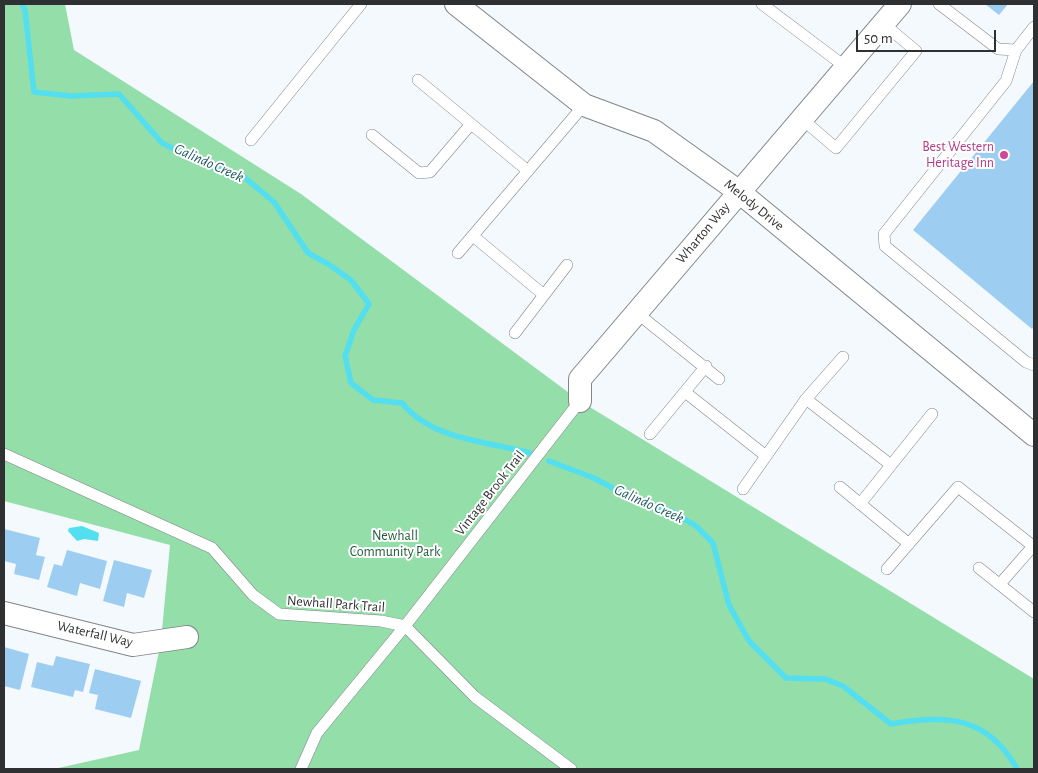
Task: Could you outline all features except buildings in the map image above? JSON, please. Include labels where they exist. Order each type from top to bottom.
[{"type":"street","name":"Melody Drive","points":[[456,4],[584,105],[654,131],[738,191],[1034,435]]},
{"type":"street","name":"Wharton Way","points":[[580,401],[580,379],[738,191],[847,68],[900,4]]},
{"type":"street","name":"Waterfall Way","points":[[4,612],[133,645],[187,637]]},
{"type":"lane","points":[[251,140],[361,4]]},
{"type":"lane","points":[[762,4],[847,68]]},
{"type":"lane","points":[[939,4],[998,49],[1004,51],[1016,50]]},
{"type":"lane","points":[[802,119],[836,148],[916,51],[884,24]]},
{"type":"lane","points":[[1034,27],[1016,50],[1006,81],[884,234],[883,241],[885,246],[914,271],[1026,362],[1034,365]]},
{"type":"lane","points":[[418,80],[528,171]]},
{"type":"lane","points":[[458,253],[584,105]]},
{"type":"lane","points":[[372,135],[419,173],[430,172],[471,124]]},
{"type":"lane","points":[[473,236],[544,294]]},
{"type":"lane","points":[[515,333],[567,265]]},
{"type":"lane","points":[[637,313],[706,366],[719,379]]},
{"type":"lane","points":[[743,489],[806,398],[843,357]]},
{"type":"lane","points":[[650,434],[706,366]]},
{"type":"lane","points":[[685,392],[766,456]]},
{"type":"lane","points":[[806,398],[891,465]]},
{"type":"lane","name":"Vintage Brook Trail","points":[[302,769],[317,733],[405,626],[580,401]]},
{"type":"lane","points":[[860,504],[932,414]]},
{"type":"lane","name":"Newhall Park Trail","points":[[4,454],[212,548],[253,595],[279,614],[381,621],[405,626]]},
{"type":"lane","points":[[840,487],[909,544]]},
{"type":"lane","points":[[887,569],[958,487],[1034,546],[1000,584]]},
{"type":"lane","points":[[979,568],[1034,612]]},
{"type":"lane","points":[[405,626],[475,697],[571,769]]},
{"type":"green space","name":"Newhall Community Park","points":[[4,4],[65,4],[74,50],[301,194],[580,401],[1034,679],[1034,769],[54,769],[139,750],[161,641],[170,545],[4,501]]},
{"type":"water","points":[[82,526],[99,533],[98,541],[84,539],[77,541],[68,531],[69,528]]},
{"type":"waterway","name":"Galindo Creek","points":[[22,4],[25,10],[34,92],[71,96],[119,94],[162,143],[209,166],[244,177],[274,202],[308,253],[351,280],[369,304],[354,330],[345,356],[351,383],[373,400],[402,403],[428,425],[444,432],[478,442],[530,453]]},
{"type":"waterway","name":"Galindo Creek","points":[[549,461],[594,478],[633,499],[671,511],[696,526],[713,543],[729,605],[749,641],[786,678],[825,679],[843,686],[891,724],[929,719],[947,720],[979,729],[993,738],[1005,751],[1017,769]]},
{"type":"place","name":"Best Western Heritage Inn","points":[[1004,155]]}]
